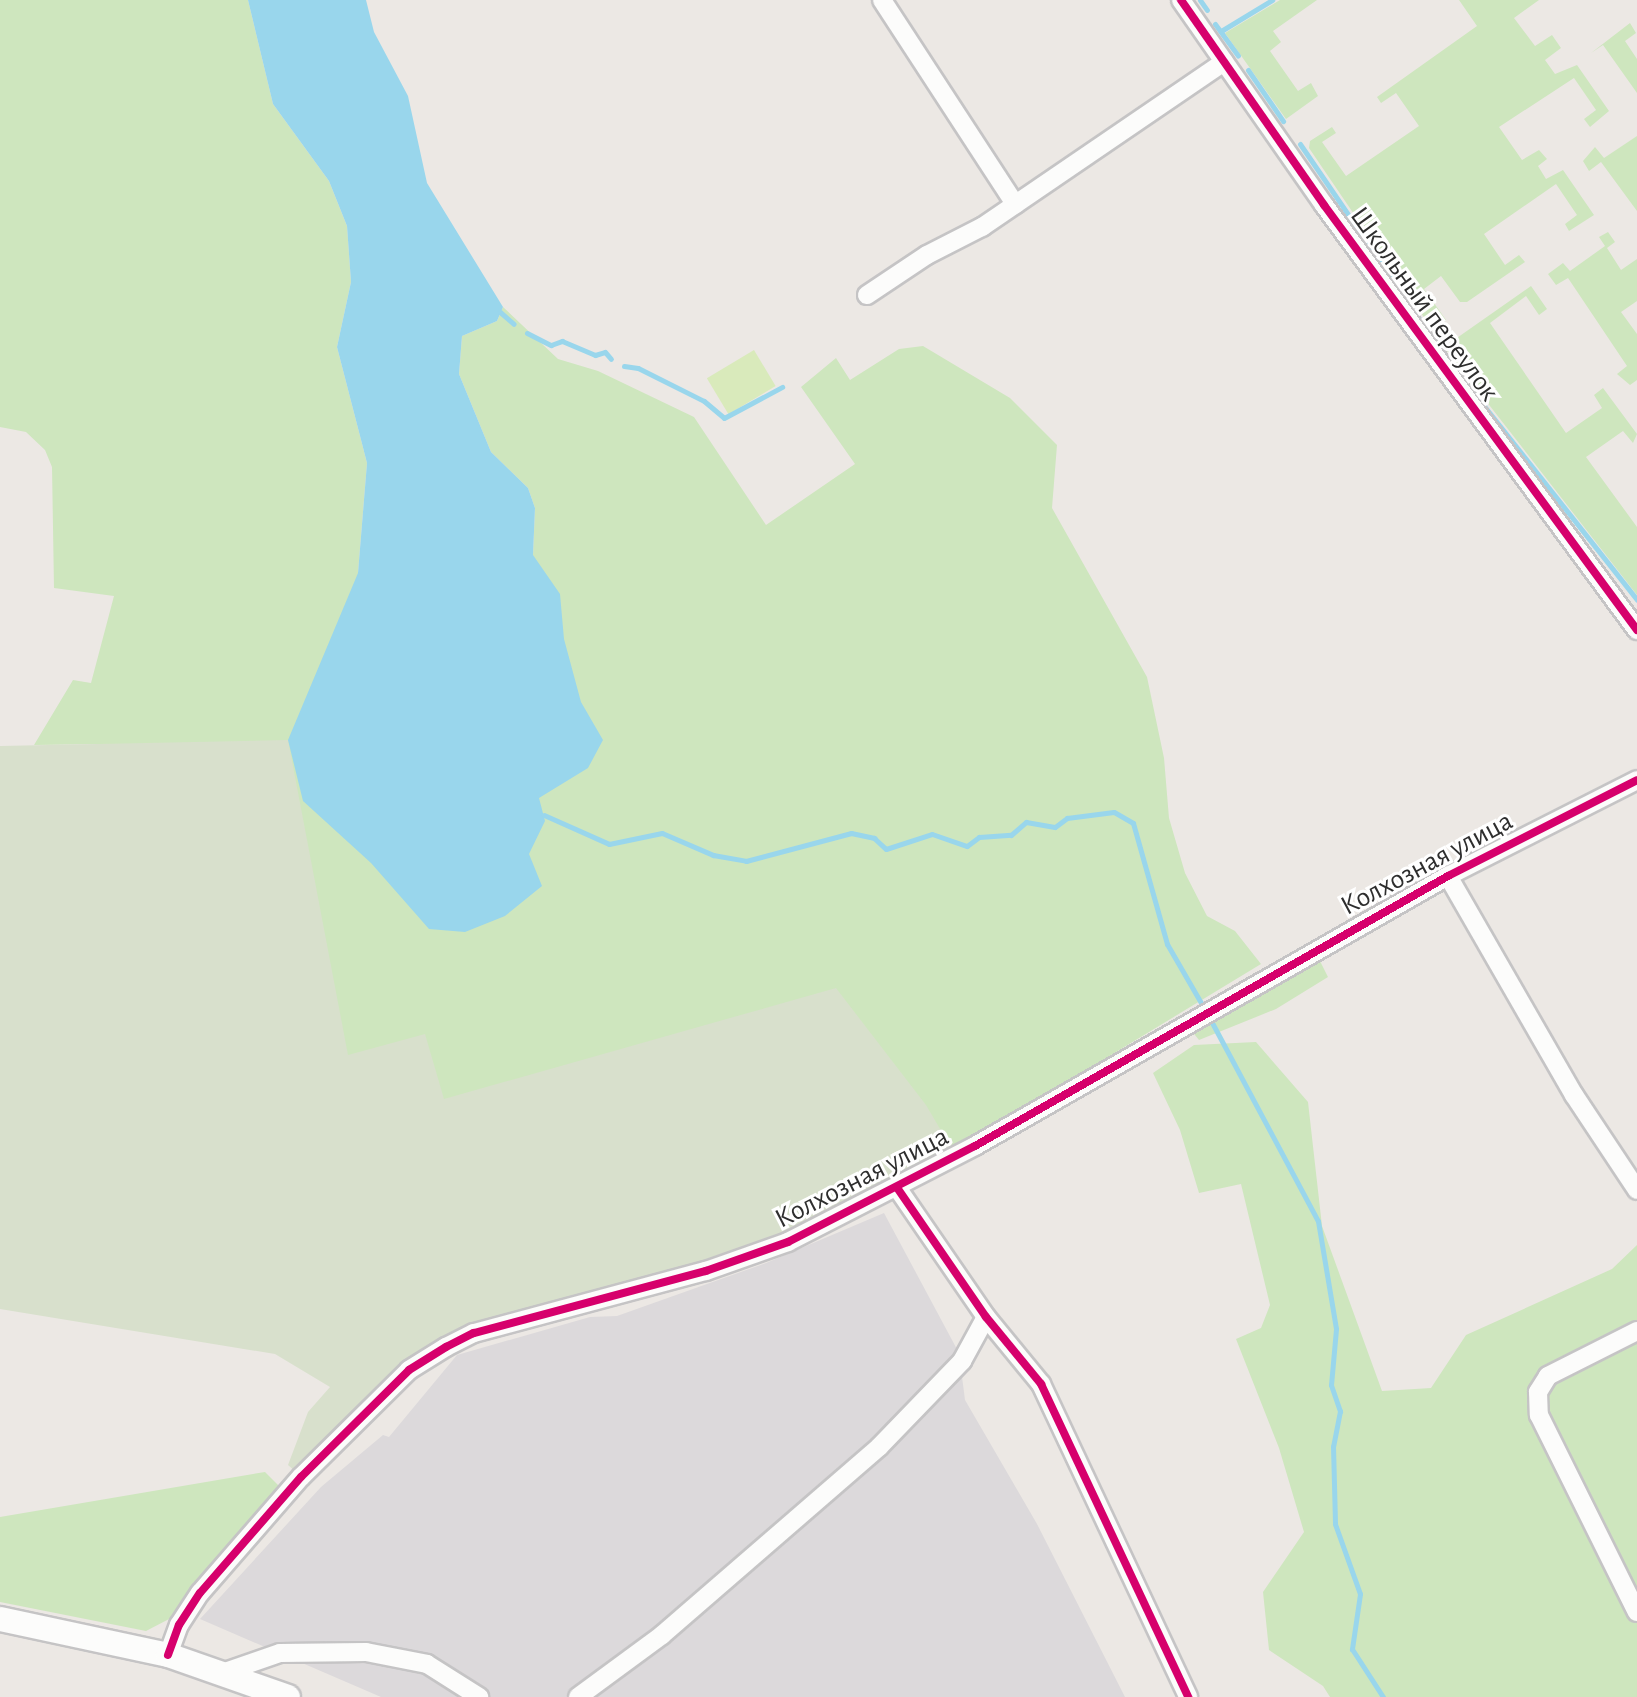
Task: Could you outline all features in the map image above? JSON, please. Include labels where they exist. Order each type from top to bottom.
[{"type":"main road","points":[[0,1619],[168,1655],[225,1672],[288,1697]]},
{"type":"street","points":[[882,0],[1015,204]]},
{"type":"street","name":"Школьный переулок","points":[[1181,0],[1637,630]]},
{"type":"street","points":[[867,295],[1015,204],[1224,62]]},
{"type":"street","name":"Колхозная улица","points":[[168,1655],[179,1625],[200,1593],[301,1477],[409,1370],[446,1347],[474,1333],[706,1271],[788,1242],[898,1189],[1448,876],[1637,780]]},
{"type":"street","points":[[1448,876],[1574,1095],[1637,1190]]},
{"type":"street","points":[[898,1189],[986,1317],[1041,1384],[1188,1697]]},
{"type":"street","points":[[578,1697],[662,1635],[879,1447],[962,1361],[986,1317]]},
{"type":"street","points":[[1637,1331],[1548,1376],[1538,1392],[1539,1415],[1637,1612]]},
{"type":"street","points":[[225,1672],[280,1653],[366,1652],[427,1664],[479,1697]]},
{"type":"shaded area","points":[[884,1213],[959,1353],[965,1400],[1037,1524],[1125,1697],[381,1697],[200,1619],[321,1487],[383,1435],[389,1437],[457,1355],[590,1317],[617,1316],[766,1263]]},
{"type":"green space","points":[[0,0],[248,0],[273,104],[329,181],[347,226],[351,282],[337,347],[367,463],[358,573],[533,555],[535,508],[528,488],[491,452],[459,374],[462,336],[497,321],[503,307],[558,359],[598,371],[694,417],[766,525],[855,464],[801,387],[836,358],[850,380],[899,349],[923,346],[1010,398],[1057,445],[1052,508],[1147,677],[1164,758],[1169,818],[1185,873],[1207,916],[1235,931],[1261,964],[953,1151],[460,1329],[425,1348],[102,744],[34,745],[73,680],[91,683],[114,596],[54,588],[52,467],[45,450],[26,432],[0,427]]},
{"type":"green space","points":[[1280,0],[1317,0],[1273,31],[1281,42],[1270,51],[1298,91],[1311,83],[1318,96],[1286,119],[1225,33]]},
{"type":"green space","points":[[1459,0],[1539,0],[1514,18],[1535,46],[1552,35],[1561,48],[1545,60],[1555,74],[1577,65],[1609,111],[1590,127],[1584,119],[1596,110],[1574,78],[1499,127],[1522,160],[1539,150],[1547,159],[1538,166],[1546,179],[1563,170],[1594,215],[1569,231],[1565,224],[1577,215],[1556,184],[1484,234],[1505,265],[1519,255],[1525,262],[1467,302],[1460,302],[1441,276],[1424,289],[1446,320],[1432,329],[1309,148],[1310,141],[1332,127],[1336,133],[1322,142],[1346,176],[1419,126],[1396,93],[1381,103],[1377,97],[1477,26]]},
{"type":"green space","points":[[1630,23],[1636,33],[1625,41],[1637,59],[1637,93],[1603,45],[1591,53]]},
{"type":"green space","points":[[1637,136],[1637,211],[1601,162],[1589,171],[1583,161],[1595,147],[1604,158]]},
{"type":"green space","points":[[1608,232],[1615,242],[1607,248],[1621,270],[1637,259],[1637,301],[1621,312],[1637,334],[1637,380],[1630,385],[1617,374],[1627,366],[1568,278],[1556,285],[1548,274],[1563,263],[1570,271],[1605,246],[1599,237]]},
{"type":"green space","points":[[1531,286],[1547,309],[1539,315],[1526,296],[1490,323],[1566,433],[1602,408],[1594,395],[1603,388],[1637,434],[1633,443],[1623,431],[1586,457],[1637,527],[1637,595],[1444,347]]},
{"type":"green space","points":[[754,350],[776,386],[728,414],[707,378]]},
{"type":"green space","points":[[288,740],[348,1055],[425,1034],[444,1099],[836,988],[926,1105],[953,1151],[789,1234],[699,1266],[460,1329],[401,1363],[296,1472],[288,1465],[308,1412],[330,1387],[275,1354],[0,1309],[0,746]]},
{"type":"green space","points":[[1319,959],[1328,977],[1276,1009],[1199,1040],[1190,1029]]},
{"type":"green space","points":[[1256,1042],[1308,1102],[1322,1226],[1382,1391],[1431,1388],[1466,1335],[1612,1269],[1637,1245],[1637,1697],[1330,1697],[1323,1686],[1269,1650],[1263,1592],[1304,1532],[1279,1448],[1236,1339],[1261,1328],[1270,1305],[1241,1184],[1199,1193],[1180,1130],[1153,1073],[1194,1045]]},
{"type":"green space","points":[[265,1472],[282,1489],[171,1618],[146,1631],[0,1602],[0,1517]]},
{"type":"water","points":[[248,0],[366,0],[374,32],[408,96],[427,183],[503,307],[497,321],[462,336],[459,374],[491,452],[528,488],[535,508],[533,555],[560,594],[564,639],[581,702],[603,740],[588,768],[539,798],[545,821],[529,854],[542,886],[505,916],[465,932],[429,929],[371,863],[303,801],[288,740],[358,573],[367,463],[337,347],[351,282],[347,226],[329,181],[273,104]]},
{"type":"waterway","points":[[1200,0],[1207,10]]},
{"type":"waterway","points":[[1221,31],[1272,0]]},
{"type":"waterway","points":[[1215,24],[1238,56]]},
{"type":"waterway","points":[[1248,70],[1283,121]]},
{"type":"waterway","points":[[1300,144],[1426,329]]},
{"type":"waterway","points":[[500,312],[514,324]]},
{"type":"waterway","points":[[527,333],[551,345],[562,341],[595,355],[605,352],[611,359]]},
{"type":"waterway","points":[[624,366],[638,368],[704,401],[724,418],[782,387]]},
{"type":"waterway","points":[[1469,387],[1637,600]]},
{"type":"waterway","points":[[544,815],[609,844],[662,833],[713,855],[746,861],[851,833],[874,838],[886,849],[932,834],[967,846],[979,837],[1011,835],[1026,822],[1055,827],[1067,818],[1114,812],[1133,823],[1167,944],[1204,1008]]},
{"type":"waterway","points":[[1209,1017],[1318,1221],[1336,1329],[1331,1385],[1340,1411],[1333,1446],[1335,1524],[1360,1594],[1352,1649],[1383,1697]]},
{"type":"cycle path","points":[[1181,0],[1324,205],[1637,630]]},
{"type":"cycle path","points":[[168,1655],[179,1625],[200,1593],[301,1477],[409,1370],[446,1347],[474,1333],[706,1271],[788,1242],[975,1146],[1448,876],[1637,780]]},
{"type":"cycle path","points":[[898,1189],[986,1317],[1041,1384],[1188,1697]]}]
